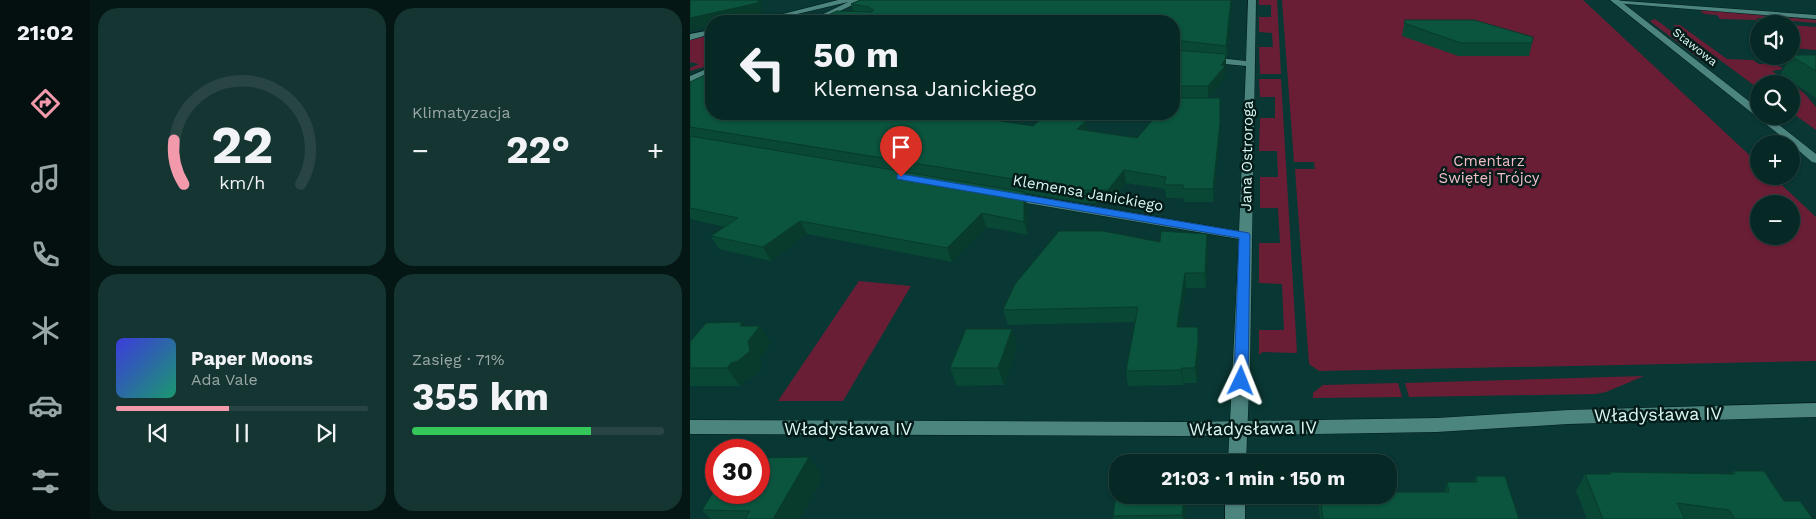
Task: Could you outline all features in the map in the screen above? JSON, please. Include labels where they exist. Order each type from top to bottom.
[{"type":"street","points":[[784,15],[848,0]]},
{"type":"street","points":[[826,15],[859,0]]},
{"type":"street","name":"Jana Ostroroga","points":[[1237,454],[1252,0]]},
{"type":"street","points":[[1614,0],[1816,17]]},
{"type":"street","name":"Stawowa","points":[[1614,0],[1750,107]]},
{"type":"street","points":[[797,12],[817,15]]},
{"type":"street","points":[[690,38],[705,34]]},
{"type":"street","points":[[1180,57],[1249,64]]},
{"type":"street","points":[[690,80],[705,73]]},
{"type":"street","name":"Stawowa","points":[[1772,125],[1816,160]]},
{"type":"street","name":"Klemensa Janickiego","points":[[992,193],[1245,236]]},
{"type":"street","name":"Władysława IV","points":[[690,427],[1239,428],[1438,425],[1568,416],[1816,410]]},
{"type":"street","points":[[1235,504],[1235,519]]},
{"type":"green space","points":[[1259,0],[1277,0],[1281,74],[1260,74],[1259,47],[1273,47],[1272,33],[1259,32],[1259,17],[1271,17],[1271,5],[1259,5]]},
{"type":"green space","name":"Cmentarz Świętej Trójcy","points":[[1282,0],[1583,0],[1750,156],[1750,185],[1782,185],[1792,195],[1750,195],[1750,245],[1800,245],[1800,202],[1816,217],[1816,361],[1319,371],[1309,364],[1295,169],[1315,169],[1314,162],[1294,162]]},
{"type":"green space","points":[[1700,10],[1758,15],[1750,15],[1750,20],[1720,19],[1717,15],[1704,14]]},
{"type":"green space","points":[[1655,19],[1717,65],[1708,65],[1650,21]]},
{"type":"green space","points":[[1800,19],[1816,20],[1816,23],[1800,22]]},
{"type":"green space","points":[[1673,25],[1680,25],[1727,59],[1750,60],[1750,65],[1777,65],[1783,69],[1772,71],[1778,75],[1750,75],[1750,82]]},
{"type":"green space","points":[[1800,26],[1816,27],[1816,50],[1800,49]]},
{"type":"green space","points":[[705,36],[705,67],[690,71],[690,68],[699,64],[690,62],[690,40]]},
{"type":"green space","points":[[1259,79],[1281,79],[1297,353],[1263,352],[1259,355],[1259,330],[1284,330],[1282,284],[1259,283],[1259,243],[1280,243],[1278,208],[1260,208],[1260,177],[1278,177],[1277,151],[1259,151],[1260,118],[1275,118],[1275,97],[1260,97]]},
{"type":"green space","points":[[1800,90],[1816,107],[1816,130],[1800,118]]},
{"type":"green space","points":[[859,281],[911,286],[843,401],[778,401]]},
{"type":"green space","points":[[1644,376],[1606,392],[1596,394],[1409,397],[1405,383]]},
{"type":"green space","points":[[1398,383],[1402,397],[1313,398],[1313,393],[1323,385]]},
{"type":"building","points":[[690,0],[758,0],[758,3],[690,18]]},
{"type":"building","points":[[860,0],[1231,0],[1226,46],[1180,41],[1180,15],[828,15],[837,11],[872,12],[874,10],[869,7],[851,4]]},
{"type":"building","points":[[1405,20],[1474,20],[1533,37],[1532,43],[1461,43],[1404,23]]},
{"type":"building","points":[[1180,50],[1226,54],[1225,60],[1221,65],[1225,66],[1208,86],[1180,86]]},
{"type":"building","points":[[1800,55],[1816,55],[1816,71],[1800,61]]},
{"type":"building","points":[[705,75],[705,120],[993,120],[1033,126],[1040,120],[1079,120],[1086,121],[1077,129],[1137,138],[1153,120],[1180,120],[1180,98],[1220,98],[1220,123],[1213,189],[1183,189],[1183,185],[1164,185],[1166,177],[1124,170],[1108,190],[1081,190],[690,127],[690,82]]},
{"type":"building","points":[[690,136],[1024,192],[1024,222],[982,213],[947,248],[800,221],[763,247],[711,236],[738,218],[690,208]]},
{"type":"building","points":[[1059,231],[1103,231],[1160,242],[1161,231],[1207,234],[1205,273],[1185,273],[1177,327],[1198,327],[1195,368],[1126,371],[1138,307],[1003,310],[1015,284]]},
{"type":"building","points":[[742,322],[740,326],[760,326],[748,341],[750,351],[738,361],[731,363],[727,368],[690,368],[690,342],[706,323]]},
{"type":"building","points":[[966,329],[1012,329],[998,368],[950,368]]},
{"type":"building","points":[[809,457],[773,519],[745,519],[750,511],[702,510],[706,504],[770,504],[770,458]]},
{"type":"building","points":[[1733,471],[1764,471],[1784,501],[1800,501],[1813,519],[1735,519],[1729,510],[1677,503],[1685,519],[1603,519],[1585,474],[1611,474],[1609,472],[1735,474]]},
{"type":"building","points":[[1476,476],[1505,476],[1519,519],[1323,519],[1321,504],[1397,504],[1397,492],[1449,492],[1447,482],[1477,482]]},
{"type":"building","points":[[1115,504],[1183,504],[1182,515],[1113,516]]},
{"type":"route","points":[[901,177],[1245,236],[1241,381]]}]
